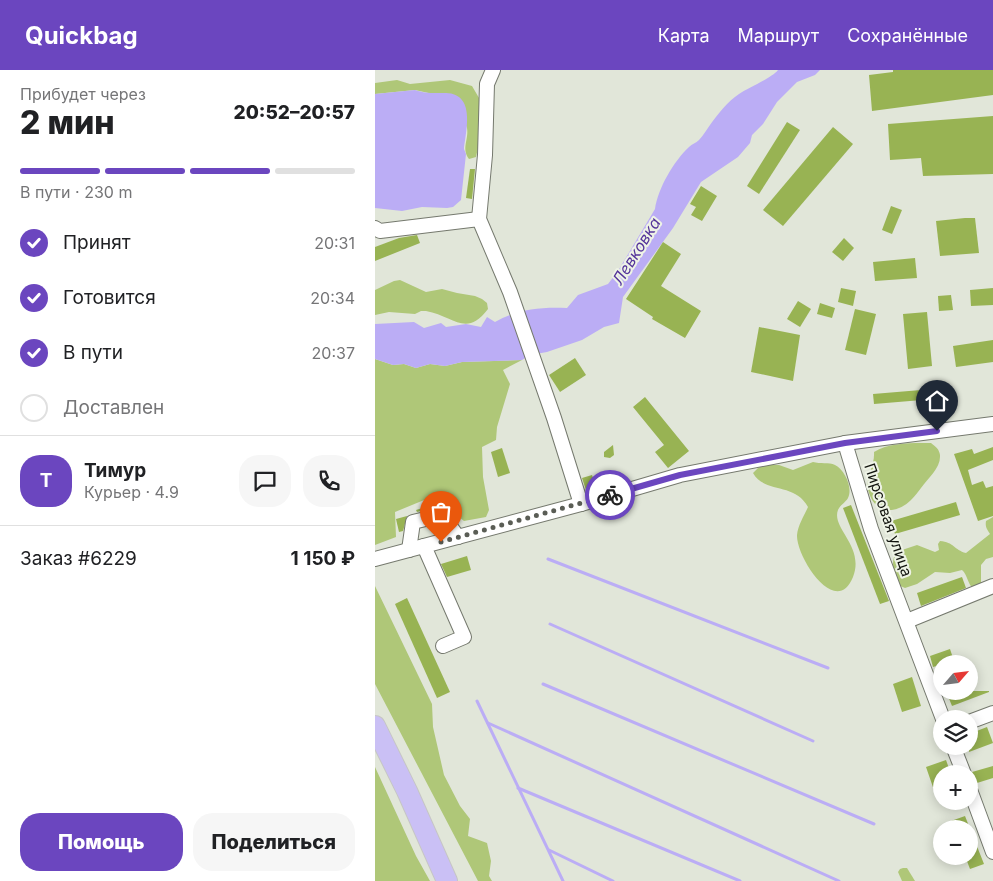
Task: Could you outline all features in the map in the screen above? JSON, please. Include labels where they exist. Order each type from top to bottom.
[{"type":"highway","points":[[375,726],[407,791],[447,881]]},
{"type":"highway","points":[[407,791],[456,881]]},
{"type":"street","points":[[493,70],[487,84],[485,155],[479,219],[510,292],[554,418],[581,504]]},
{"type":"street","points":[[375,228],[380,231],[479,219]]},
{"type":"street","name":"Пирсовая улица","points":[[940,710],[871,528],[845,443],[993,424]]},
{"type":"street","points":[[375,560],[680,475],[845,443]]},
{"type":"street","points":[[409,550],[413,522],[442,515],[459,537]]},
{"type":"street","points":[[424,546],[464,636],[443,646]]},
{"type":"street","points":[[907,621],[993,586]]},
{"type":"street","points":[[978,719],[993,713]]},
{"type":"street","points":[[977,810],[993,852]]},
{"type":"green space","points":[[397,80],[410,84],[450,80],[472,86],[482,103],[482,129],[476,157],[469,159],[467,155],[465,148],[466,124],[446,93],[433,94],[415,90],[375,94],[375,83]]},
{"type":"green space","points":[[400,280],[426,292],[442,289],[475,296],[487,303],[488,309],[480,318],[466,324],[426,311],[415,314],[389,312],[375,315],[375,290]]},
{"type":"green space","points":[[375,359],[393,365],[404,364],[416,368],[430,364],[445,366],[462,362],[522,360],[503,370],[510,384],[497,427],[496,440],[482,447],[483,477],[489,510],[486,517],[464,521],[454,513],[450,499],[429,498],[395,512],[396,537],[375,545]]},
{"type":"green space","points":[[931,443],[940,453],[940,460],[933,473],[914,497],[905,505],[893,510],[882,509],[877,505],[872,500],[868,488],[874,452],[887,446]]},
{"type":"green space","points":[[813,462],[839,467],[849,484],[848,498],[839,508],[837,517],[852,547],[856,566],[853,577],[846,588],[837,591],[828,588],[818,580],[803,557],[798,545],[798,531],[808,507],[796,494],[765,484],[753,473],[764,465],[779,465],[793,470]]},
{"type":"green space","points":[[993,517],[993,557],[986,559],[981,565],[981,587],[974,589],[962,570],[950,573],[935,572],[917,584],[905,588],[898,585],[893,565],[896,552],[917,545],[935,552],[939,550],[938,544],[940,541],[948,543],[966,553],[990,534],[986,521]]},
{"type":"green space","points":[[375,586],[432,704],[433,727],[444,775],[460,806],[470,819],[468,836],[487,843],[491,861],[489,876],[492,881],[478,881],[375,684]]},
{"type":"green space","points":[[375,767],[416,856],[430,881],[375,881]]},
{"type":"green space","points":[[903,868],[907,868],[915,881],[902,881],[898,872]]},
{"type":"water","name":"Левковка","points":[[778,70],[820,70],[815,75],[797,82],[777,102],[763,124],[752,135],[750,143],[738,157],[701,182],[673,228],[623,297],[619,323],[604,327],[582,340],[547,352],[530,355],[522,360],[462,362],[445,366],[430,364],[416,368],[404,364],[393,365],[375,359],[375,324],[414,322],[424,328],[441,323],[446,327],[466,324],[481,327],[487,317],[495,322],[512,314],[529,310],[567,308],[578,295],[608,284],[618,271],[655,209],[659,192],[667,175],[678,160],[689,147],[698,141],[731,100]]},
{"type":"water","points":[[415,90],[455,95],[462,100],[465,106],[467,124],[464,149],[466,154],[461,200],[453,207],[447,208],[422,207],[402,211],[375,208],[375,94]]},
{"type":"building","points":[[893,70],[993,70],[993,95],[872,111],[869,75],[893,72]]},
{"type":"building","points":[[993,116],[993,174],[923,176],[921,158],[890,160],[888,124]]},
{"type":"building","points":[[787,122],[800,130],[759,194],[747,186]]},
{"type":"building","points":[[833,127],[853,144],[783,226],[763,210]]},
{"type":"building","points":[[470,169],[475,169],[472,199],[466,198]]},
{"type":"building","points":[[701,186],[717,196],[702,221],[691,215],[696,207],[690,204]]},
{"type":"building","points":[[891,206],[902,210],[892,234],[882,230]]},
{"type":"building","points":[[975,218],[979,253],[940,256],[936,221]]},
{"type":"building","points":[[417,235],[420,243],[375,261],[375,247],[399,238]]},
{"type":"building","points":[[844,238],[854,248],[843,261],[832,252]]},
{"type":"building","points":[[663,242],[681,254],[661,286],[701,311],[685,338],[652,319],[653,317],[626,299]]},
{"type":"building","points":[[915,258],[917,278],[875,281],[873,262]]},
{"type":"building","points":[[841,288],[856,291],[853,306],[838,302]]},
{"type":"building","points":[[993,288],[993,305],[971,306],[970,290]]},
{"type":"building","points":[[951,295],[953,310],[939,311],[938,296]]},
{"type":"building","points":[[798,301],[811,309],[800,327],[787,319]]},
{"type":"building","points":[[820,303],[835,308],[832,318],[817,314]]},
{"type":"building","points":[[855,309],[876,314],[866,355],[845,350]]},
{"type":"building","points":[[927,312],[932,366],[908,369],[903,314]]},
{"type":"building","points":[[759,327],[800,335],[793,381],[751,372]]},
{"type":"building","points":[[993,340],[993,362],[956,367],[953,346]]},
{"type":"building","points":[[575,358],[586,375],[560,392],[549,375]]},
{"type":"building","points":[[921,390],[922,400],[874,404],[873,394]]},
{"type":"building","points":[[645,397],[689,451],[668,468],[655,452],[664,445],[633,407]]},
{"type":"building","points":[[613,445],[614,455],[610,458],[604,457],[604,452]]},
{"type":"building","points":[[993,447],[993,460],[968,470],[972,485],[983,481],[986,488],[993,486],[993,516],[978,521],[954,454],[972,449],[974,454]]},
{"type":"building","points":[[502,448],[510,473],[498,477],[491,452]]},
{"type":"building","points":[[592,475],[597,490],[587,493],[582,478]]},
{"type":"building","points":[[956,502],[960,515],[895,534],[891,521]]},
{"type":"building","points":[[432,505],[433,508],[417,512],[416,510]]},
{"type":"building","points":[[851,505],[889,601],[880,604],[843,508]]},
{"type":"building","points":[[407,516],[403,531],[399,532],[396,519]]},
{"type":"building","points":[[467,556],[471,570],[447,577],[441,564]]},
{"type":"building","points":[[962,577],[966,588],[921,606],[917,593]]},
{"type":"building","points":[[407,598],[450,692],[437,698],[395,604]]},
{"type":"building","points":[[950,649],[952,655],[933,655],[933,667],[930,656]]},
{"type":"building","points":[[912,677],[921,706],[902,712],[893,684]]},
{"type":"building","points":[[978,691],[989,692],[978,696]]},
{"type":"building","points":[[950,700],[968,700],[952,706]]},
{"type":"building","points":[[987,727],[993,743],[978,749],[978,730]]},
{"type":"building","points":[[946,760],[948,765],[933,765],[933,787],[926,767]]},
{"type":"building","points":[[993,766],[993,778],[978,783],[978,770]]},
{"type":"building","points":[[965,816],[967,820],[954,820]]},
{"type":"building","points":[[978,849],[984,864],[970,869],[968,865],[978,865]]},
{"type":"waterway","points":[[548,559],[828,668]]},
{"type":"waterway","points":[[550,624],[813,741]]},
{"type":"waterway","points":[[543,684],[874,824]]},
{"type":"waterway","points":[[477,701],[563,881]]},
{"type":"waterway","points":[[488,723],[839,881]]},
{"type":"waterway","points":[[518,788],[740,881]]},
{"type":"waterway","points":[[549,850],[613,881]]},
{"type":"way so far","points":[[441,542],[610,495]]},
{"type":"route","points":[[610,495],[680,475],[845,443],[937,431]]}]
